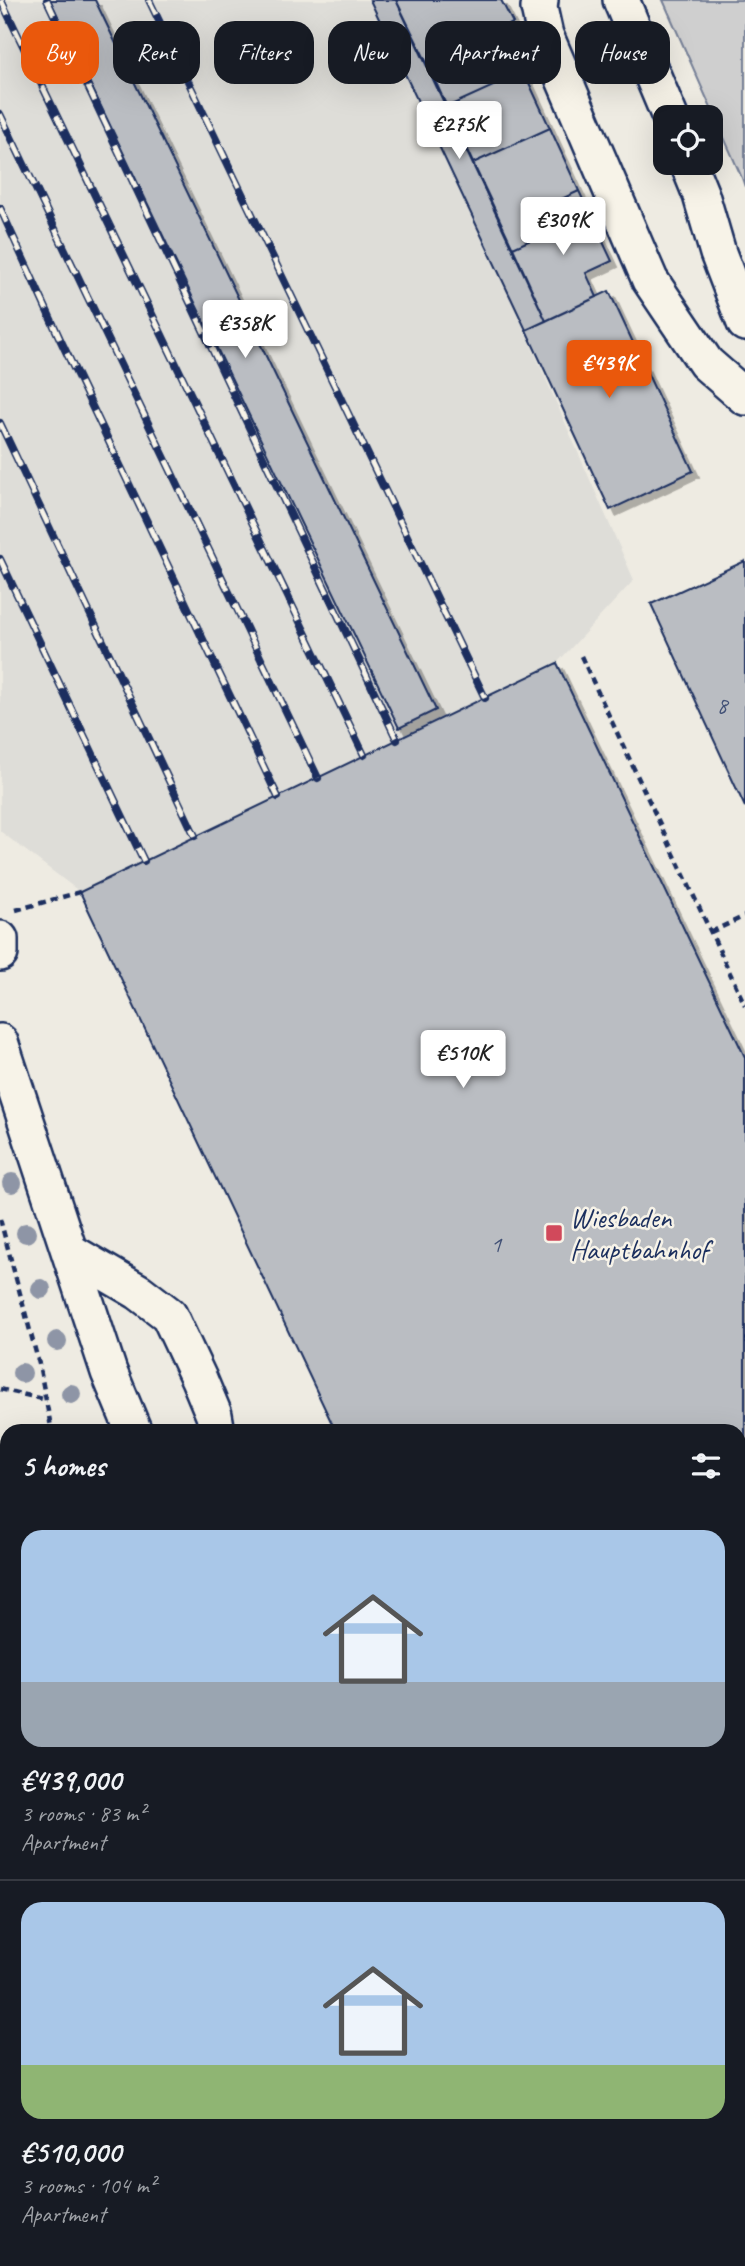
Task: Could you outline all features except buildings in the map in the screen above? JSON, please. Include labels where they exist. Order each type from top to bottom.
[{"type":"street","points":[[540,0],[539,8],[545,35],[650,279],[706,363],[745,397]]},
{"type":"street","points":[[621,0],[665,105]]},
{"type":"street","points":[[693,175],[718,253],[745,323]]},
{"type":"street","points":[[0,953],[7,925]]},
{"type":"street","points":[[0,1042],[109,1372],[131,1424]]},
{"type":"street","points":[[69,1251],[139,1292],[169,1315],[200,1379],[216,1424]]},
{"type":"path","points":[[581,656],[745,1005]]},
{"type":"path","points":[[7,925],[80,892]]},
{"type":"path","points":[[711,932],[745,916]]},
{"type":"path","points":[[0,1219],[22,1294],[51,1424]]},
{"type":"path","points":[[0,1390],[47,1400]]},
{"type":"shaded area","points":[[0,0],[380,0],[389,21],[328,21],[328,84],[411,84],[411,71],[634,580],[557,663],[80,892],[0,831]]},
{"type":"shaded area","points":[[663,0],[745,0],[745,187],[723,135],[723,105],[710,105]]},
{"type":"railway","points":[[1,0],[364,755]]},
{"type":"railway","points":[[47,0],[397,740]]},
{"type":"railway","points":[[149,0],[485,698]]},
{"type":"railway","points":[[0,114],[318,778]]},
{"type":"railway","points":[[0,208],[278,797]]},
{"type":"railway","points":[[0,423],[195,836]]},
{"type":"railway","points":[[0,559],[144,861]]},
{"type":"place","name":"Wiesbaden Hauptbahnhof","points":[[554,1233]]}]
